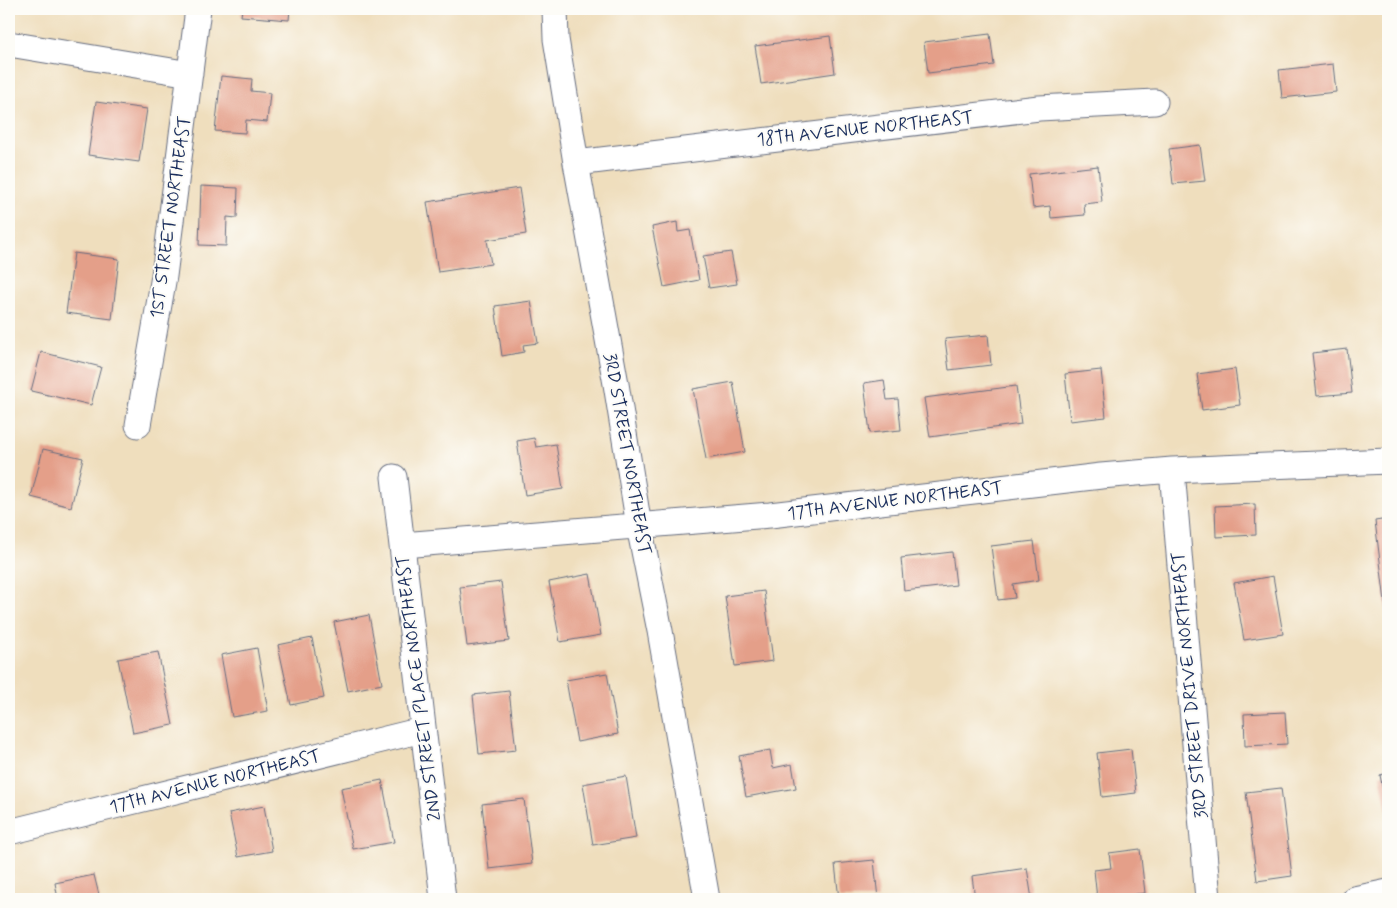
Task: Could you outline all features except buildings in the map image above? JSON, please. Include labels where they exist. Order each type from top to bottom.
[{"type":"street","name":"1ST STREET NORTHEAST","points":[[138,425],[164,276],[198,9]]},
{"type":"street","name":"3RD STREET NORTHEAST","points":[[555,9],[556,38],[576,163],[616,384],[639,526],[660,631],[707,899]]},
{"type":"street","points":[[9,44],[190,74]]},
{"type":"street","name":"18TH AVENUE NORTHEAST","points":[[576,163],[1039,108],[1155,102]]},
{"type":"street","name":"17TH AVENUE NORTHEAST","points":[[402,545],[770,515],[1101,476],[1172,470],[1388,461]]},
{"type":"street","name":"3RD STREET DRIVE NORTHEAST","points":[[1172,470],[1208,899]]},
{"type":"street","name":"2ND STREET PLACE NORTHEAST","points":[[394,477],[443,899]]},
{"type":"street","name":"17TH AVENUE NORTHEAST","points":[[9,832],[422,730]]},
{"type":"street","points":[[1354,899],[1388,892]]}]
